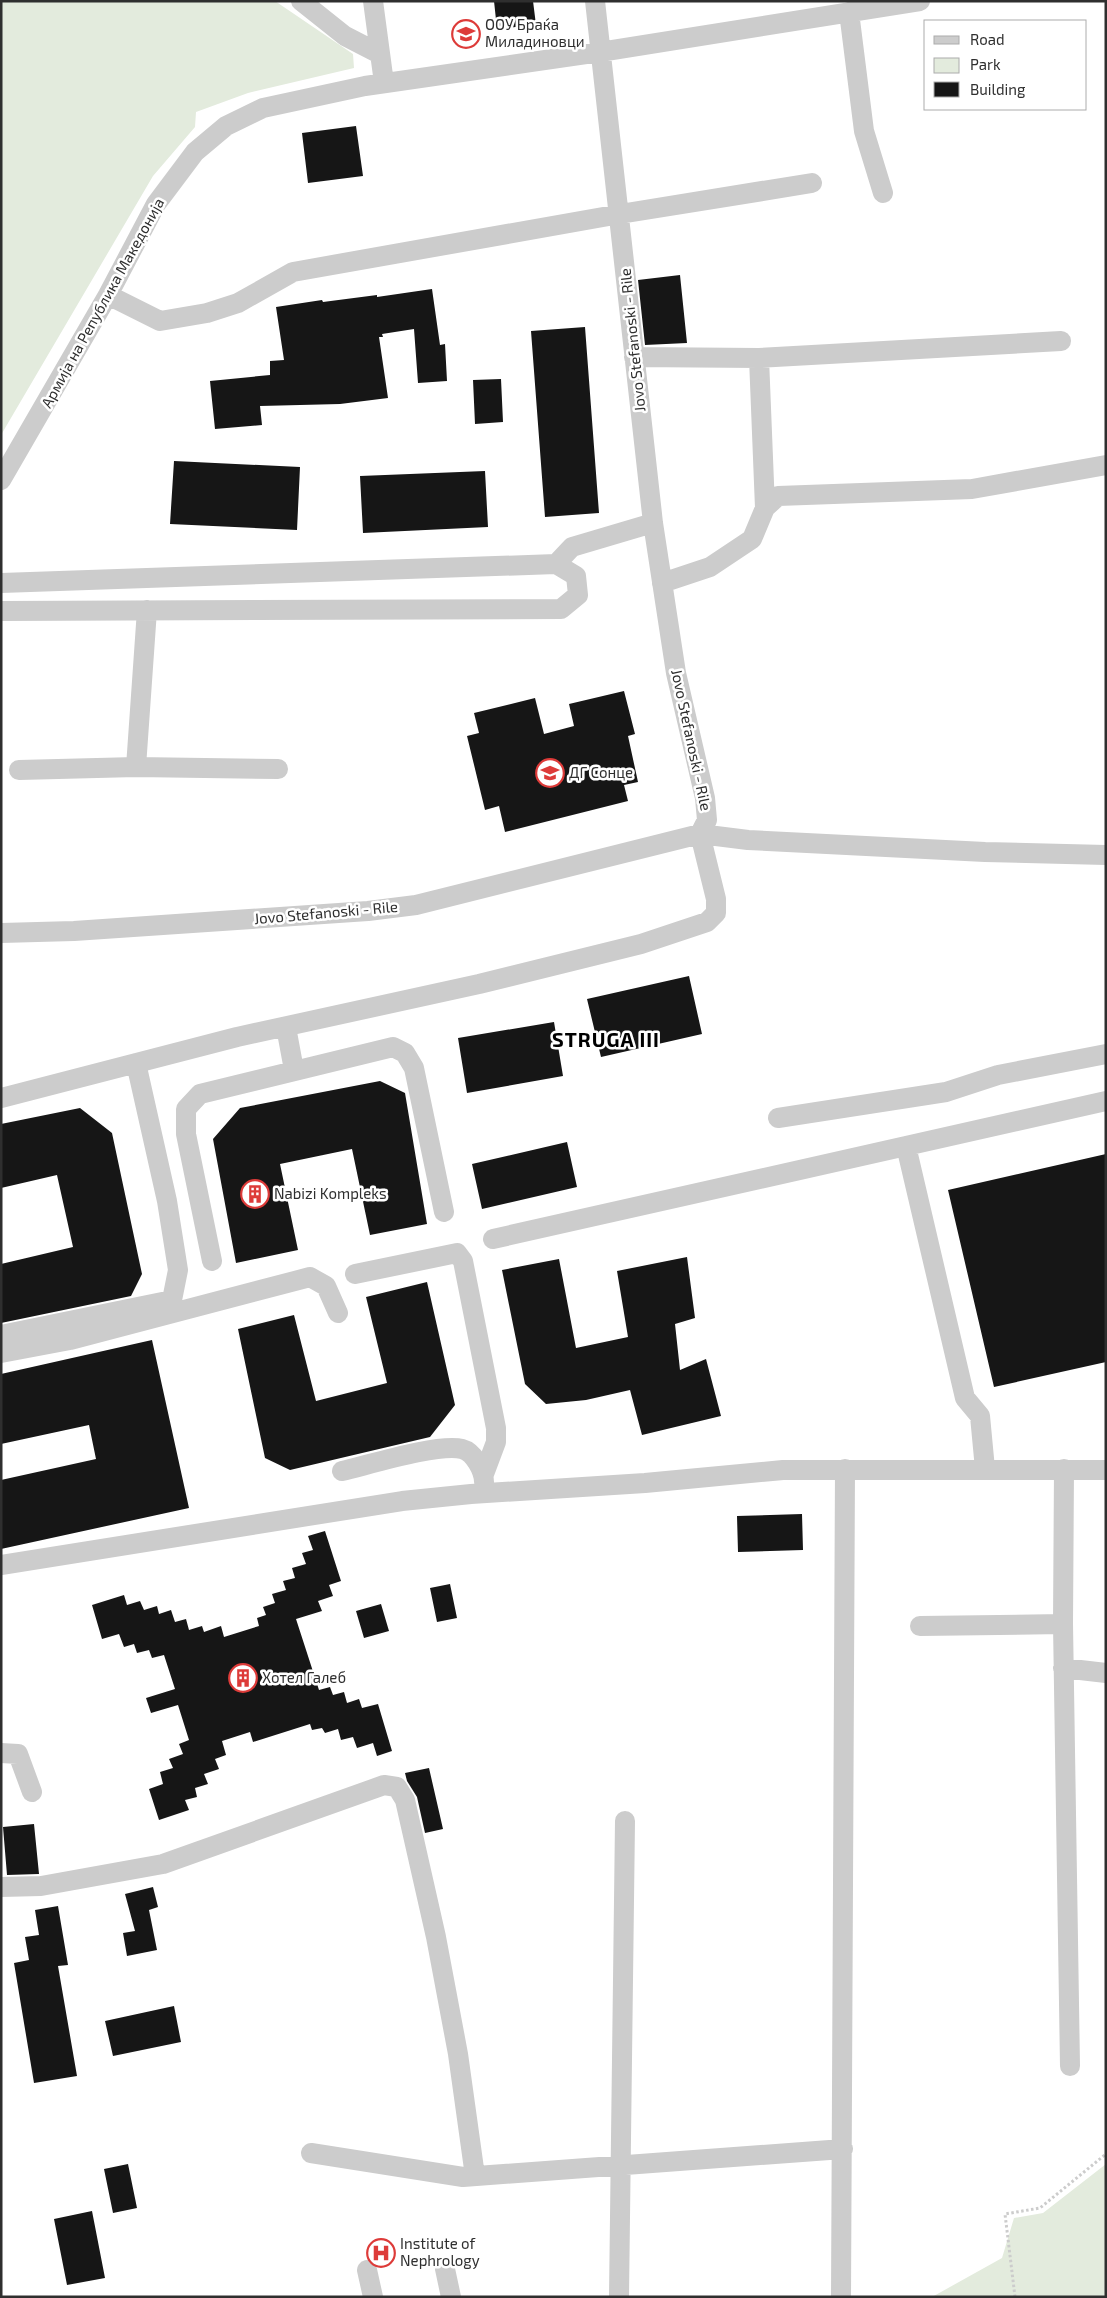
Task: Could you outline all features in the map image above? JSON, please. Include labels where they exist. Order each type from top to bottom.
[{"type":"street","points":[[301,1],[345,36],[380,54]]},
{"type":"street","points":[[373,1],[384,83]]},
{"type":"street","name":"Jovo Stefanoski - Rile","points":[[1,933],[84,930],[368,912],[416,905],[700,834],[707,820],[705,798],[676,673],[653,523],[595,1]]},
{"type":"street","name":"Армија на Република Македонија","points":[[1,480],[108,295],[156,204],[195,152],[226,126],[263,108],[384,83],[600,52],[920,1]]},
{"type":"street","points":[[850,12],[864,131],[883,194]]},
{"type":"street","points":[[108,295],[160,321],[207,313],[238,303],[293,272],[620,214],[812,183]]},
{"type":"street","points":[[634,357],[759,358],[1061,341]]},
{"type":"street","points":[[759,358],[765,508]]},
{"type":"street","points":[[662,583],[710,567],[752,539],[765,508],[778,496],[972,489],[1106,465]]},
{"type":"street","points":[[556,564],[572,547],[653,523]]},
{"type":"street","points":[[1,583],[556,564],[576,576],[578,595],[562,609],[1,611]]},
{"type":"street","points":[[136,767],[147,610]]},
{"type":"street","points":[[19,770],[136,767],[278,768]]},
{"type":"street","points":[[1,1098],[286,1026],[479,984],[641,944],[707,922],[716,913],[716,898],[700,834],[748,840],[986,852],[1106,854]]},
{"type":"street","points":[[286,1026],[294,1070]]},
{"type":"street","points":[[212,1261],[186,1134],[186,1109],[200,1094],[393,1047],[405,1053],[414,1068],[444,1212]]},
{"type":"street","points":[[778,1118],[946,1092],[998,1075],[1106,1054]]},
{"type":"street","points":[[1,1335],[172,1300],[178,1270],[167,1200],[136,1064]]},
{"type":"street","points":[[493,1239],[1106,1101]]},
{"type":"street","points":[[906,1146],[965,1398],[980,1416],[985,1469]]},
{"type":"street","points":[[355,1274],[457,1253],[463,1261],[496,1428],[496,1442],[484,1483]]},
{"type":"street","points":[[1,1353],[70,1340],[310,1277],[326,1286],[338,1313]]},
{"type":"street","points":[[342,1471],[446,1447],[464,1449],[478,1463],[484,1483]]},
{"type":"street","points":[[841,2297],[845,1469]]},
{"type":"street","points":[[1064,1469],[1063,1668],[1070,2066]]},
{"type":"street","points":[[1,1565],[402,1501],[484,1483],[645,1483],[783,1470],[1106,1470]]},
{"type":"street","points":[[920,1626],[1063,1624]]},
{"type":"street","points":[[1063,1668],[1106,1673]]},
{"type":"street","points":[[1,1753],[18,1754],[32,1792]]},
{"type":"street","points":[[1,1887],[41,1886],[163,1864],[384,1785],[397,1787],[405,1800],[436,1937],[458,2054],[474,2176]]},
{"type":"street","points":[[619,2297],[625,1822]]},
{"type":"street","points":[[312,2153],[463,2177],[843,2148]]},
{"type":"street","points":[[445,2269],[451,2297]]},
{"type":"street","points":[[367,2270],[373,2297]]},
{"type":"path","points":[[1014,2297],[1005,2214],[1040,2208],[1106,2154]]},
{"type":"green space","points":[[1,1],[275,1],[353,54],[354,68],[248,93],[196,112],[195,127],[153,176],[1,435]]},
{"type":"green space","points":[[1106,2164],[1106,2297],[932,2297],[1002,2258],[1014,2218],[1043,2213]]},
{"type":"building","points":[[494,1],[533,1],[536,25],[497,29]]},
{"type":"building","points":[[356,126],[363,176],[308,183],[302,133]]},
{"type":"building","points":[[680,275],[687,343],[645,345],[638,280]]},
{"type":"building","points":[[432,289],[440,345],[445,344],[447,381],[418,383],[414,329],[382,334],[383,337],[379,337],[388,398],[340,404],[260,406],[262,425],[215,429],[210,381],[270,375],[270,361],[284,360],[276,307],[322,300],[323,302],[377,295],[377,297]]},
{"type":"building","points":[[585,327],[599,513],[545,517],[531,331]]},
{"type":"building","points":[[501,379],[503,422],[475,424],[473,380]]},
{"type":"building","points":[[174,461],[300,467],[297,530],[170,524]]},
{"type":"building","points":[[485,471],[488,527],[363,533],[360,476]]},
{"type":"building","points":[[624,691],[635,734],[628,736],[638,782],[624,785],[628,801],[505,832],[499,806],[485,810],[467,736],[479,733],[474,713],[535,698],[544,734],[574,726],[569,704]]},
{"type":"building","points":[[689,976],[702,1034],[601,1057],[587,999]]},
{"type":"building","points":[[554,1022],[563,1076],[467,1093],[458,1038]]},
{"type":"building","name":"Nabizi Kompleks","points":[[380,1081],[405,1093],[427,1224],[370,1235],[352,1149],[280,1164],[298,1250],[236,1263],[213,1139],[240,1108]]},
{"type":"building","points":[[80,1108],[112,1133],[142,1274],[131,1296],[1,1323],[1,1264],[73,1247],[57,1175],[1,1188],[1,1124]]},
{"type":"building","points":[[567,1142],[577,1187],[482,1209],[472,1164]]},
{"type":"building","points":[[1106,1154],[1106,1362],[994,1387],[948,1190]]},
{"type":"building","points":[[687,1257],[695,1318],[675,1324],[680,1370],[706,1359],[721,1416],[642,1435],[630,1390],[586,1400],[546,1404],[525,1384],[502,1270],[559,1259],[576,1348],[628,1337],[617,1271]]},
{"type":"building","points":[[427,1282],[455,1405],[430,1437],[290,1470],[265,1458],[238,1329],[294,1315],[316,1401],[387,1383],[366,1297]]},
{"type":"building","points":[[152,1340],[189,1508],[1,1549],[1,1480],[96,1459],[89,1425],[1,1444],[1,1374]]},
{"type":"building","points":[[802,1514],[803,1550],[738,1552],[737,1516]]},
{"type":"building","name":"Хотел Галеб","points":[[325,1531],[341,1581],[329,1585],[333,1596],[318,1601],[322,1611],[296,1619],[319,1690],[330,1687],[333,1695],[344,1692],[347,1703],[359,1699],[362,1708],[378,1704],[392,1751],[377,1756],[373,1743],[357,1748],[353,1737],[341,1740],[338,1729],[325,1733],[322,1728],[312,1730],[310,1724],[253,1742],[250,1732],[222,1741],[226,1755],[215,1759],[219,1769],[204,1774],[208,1784],[195,1788],[197,1797],[185,1800],[189,1810],[159,1820],[149,1789],[163,1784],[160,1772],[173,1768],[169,1759],[183,1754],[179,1744],[189,1740],[178,1705],[151,1713],[146,1698],[175,1689],[164,1655],[152,1658],[149,1650],[137,1653],[134,1644],[124,1647],[119,1634],[102,1639],[92,1605],[124,1595],[127,1605],[140,1601],[144,1610],[157,1606],[159,1614],[171,1610],[175,1622],[186,1619],[189,1630],[202,1626],[204,1632],[221,1626],[224,1637],[259,1626],[257,1618],[266,1615],[263,1607],[275,1603],[272,1594],[286,1590],[283,1581],[295,1578],[292,1568],[306,1564],[302,1553],[313,1550],[308,1536]]},
{"type":"building","points":[[450,1584],[457,1618],[437,1622],[430,1588]]},
{"type":"building","points":[[381,1604],[389,1631],[364,1638],[356,1611]]},
{"type":"building","points":[[429,1768],[443,1829],[425,1833],[417,1797],[407,1781],[405,1773]]},
{"type":"building","points":[[34,1824],[39,1874],[7,1875],[3,1827]]},
{"type":"building","points":[[153,1887],[158,1907],[149,1910],[157,1950],[127,1956],[123,1933],[135,1931],[125,1894]]},
{"type":"building","points":[[58,1906],[68,1965],[58,1966],[77,2076],[34,2083],[14,1963],[29,1960],[25,1937],[39,1935],[35,1910]]},
{"type":"building","points":[[174,2006],[181,2042],[113,2056],[105,2021]]},
{"type":"building","points":[[128,2164],[137,2208],[113,2213],[104,2169]]},
{"type":"building","points":[[92,2211],[105,2278],[67,2285],[54,2219]]},
{"type":"place","name":"ООУ Браќа Миладиновци","points":[[466,34]]},
{"type":"place","name":"ДГ Сонце","points":[[550,773]]},
{"type":"place","name":"Nabizi Kompleks","points":[[255,1194]]},
{"type":"place","name":"Хотел Галеб","points":[[243,1678]]},
{"type":"place","name":"Institute of Nephrology","points":[[381,2253]]},
{"type":"district","name":"STRUGA III","points":[[606,1040]]}]
